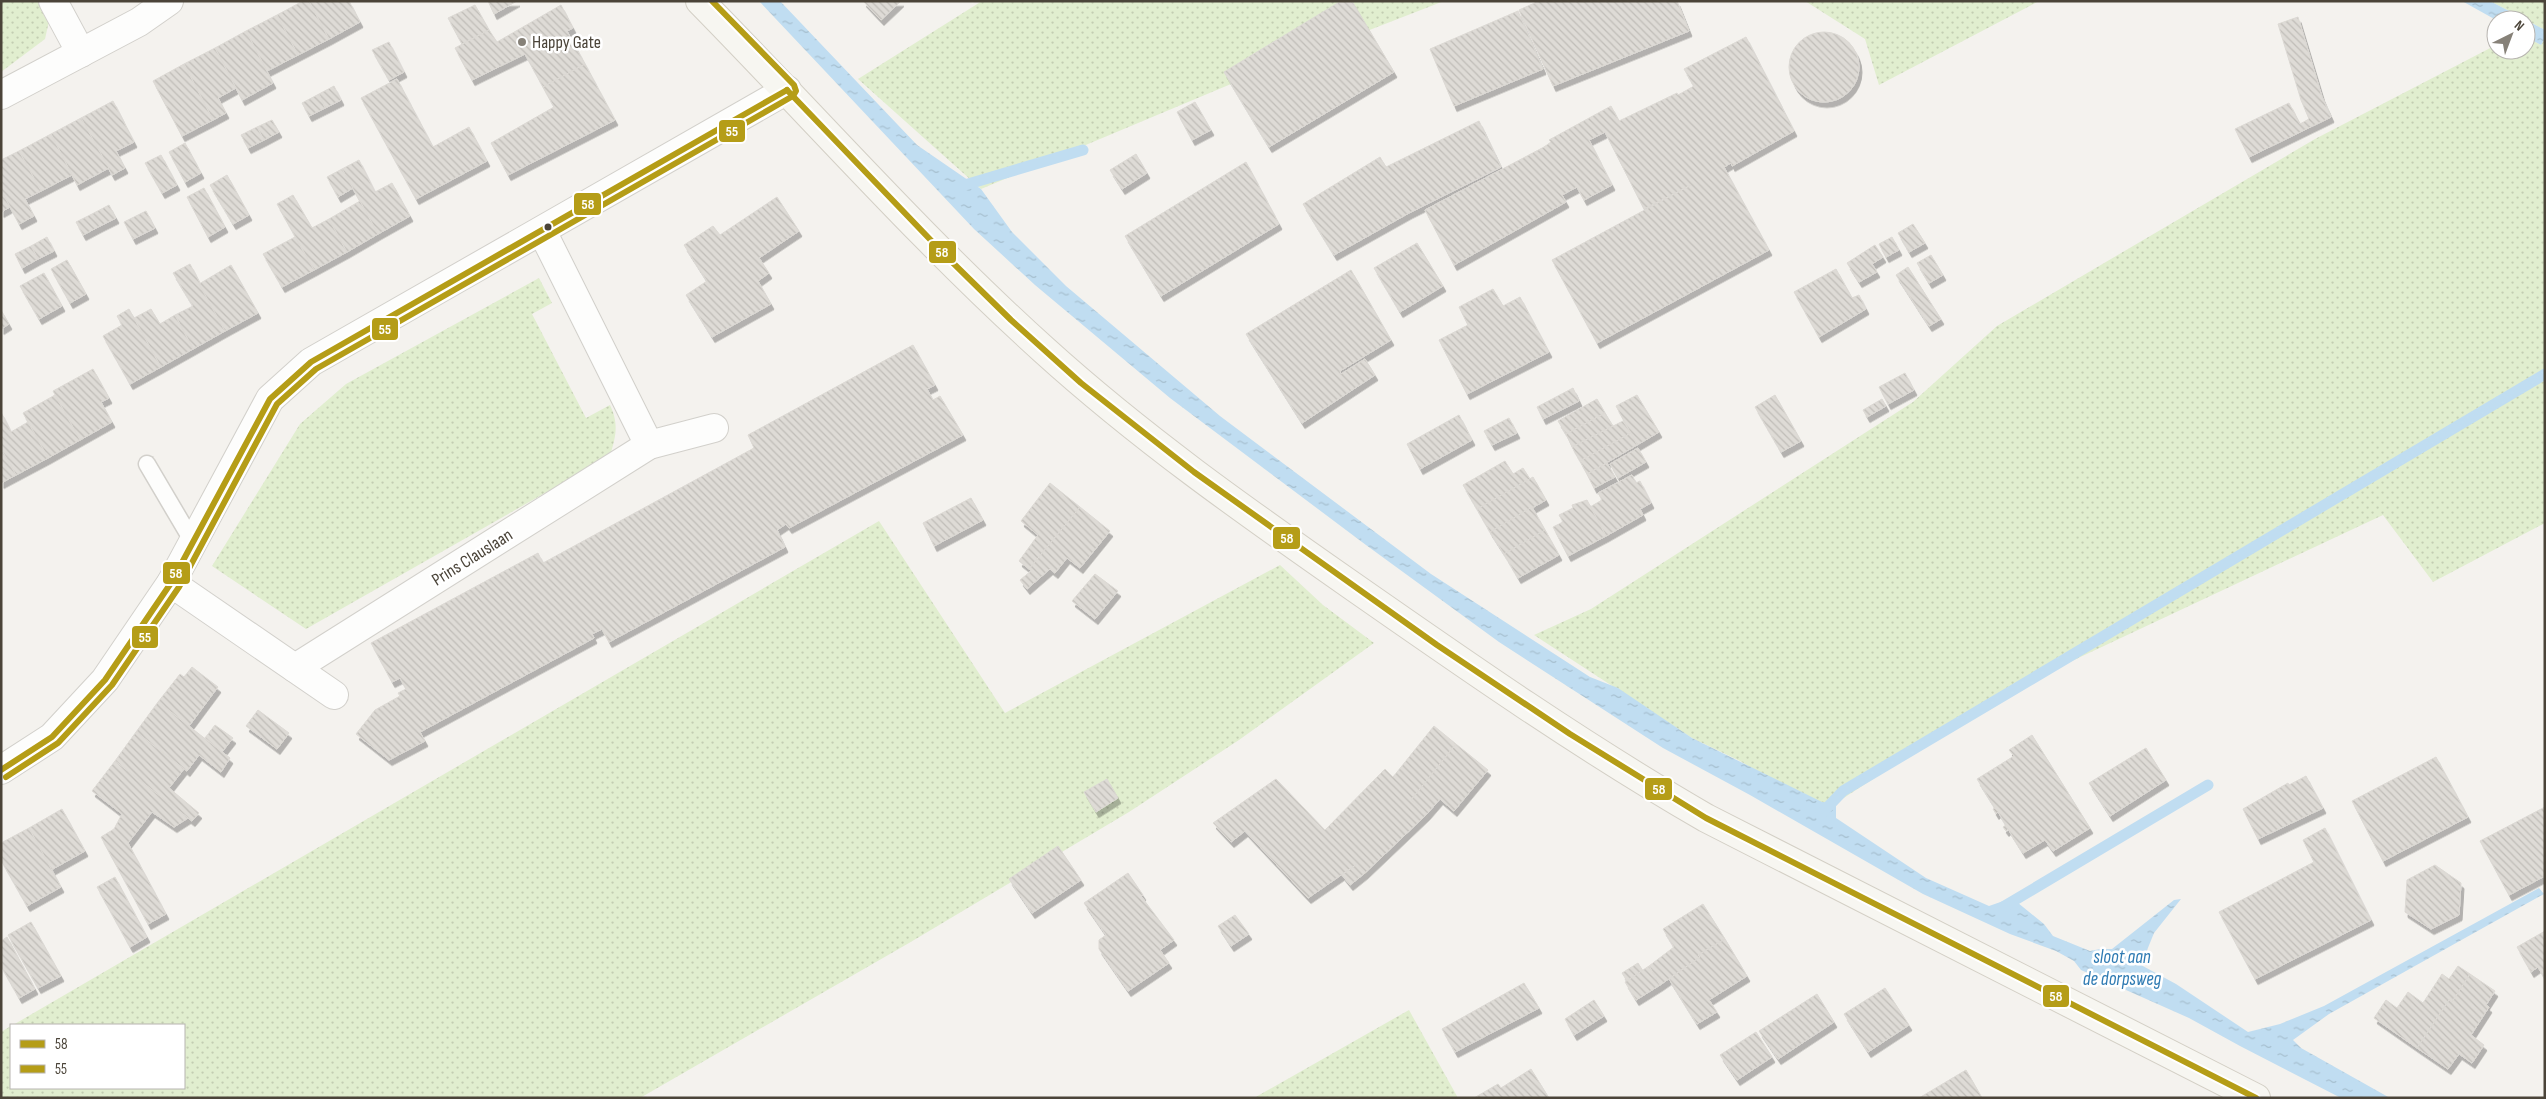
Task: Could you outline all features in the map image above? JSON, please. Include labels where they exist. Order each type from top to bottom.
[{"type":"street","points":[[53,1],[80,53]]},
{"type":"street","points":[[1,95],[139,22],[169,1]]},
{"type":"street","points":[[700,1],[961,271],[1053,358],[1180,464],[1462,663],[1625,771],[1706,818],[2256,1098]]},
{"type":"street","points":[[1,770],[52,737],[105,680],[171,583],[270,399],[311,362],[787,90]]},
{"type":"street","points":[[542,231],[649,446]]},
{"type":"street","name":"Prins Clauslaan","points":[[295,668],[649,446],[714,428]]},
{"type":"street","points":[[171,583],[334,695]]},
{"type":"lane","points":[[147,464],[193,542]]},
{"type":"green space","points":[[1,1],[37,1],[49,21],[45,39],[1,72]]},
{"type":"green space","points":[[982,1],[1444,1],[1231,84],[981,189],[858,79]]},
{"type":"green space","points":[[1805,1],[2039,1],[1879,85],[1865,39]]},
{"type":"green space","points":[[2490,1],[2545,1],[2545,30],[2536,25],[2536,10],[2507,10]]},
{"type":"green space","points":[[2545,38],[2545,523],[2433,582],[2383,515],[2010,690],[1836,803],[1823,803],[1785,788],[1740,761],[1692,738],[1534,635],[1591,609],[1913,402],[1997,326],[2315,139],[2486,50],[2486,60],[2536,60],[2536,42],[2541,45]]},
{"type":"green space","points":[[539,278],[552,303],[532,314],[586,418],[610,405],[615,418],[616,430],[610,456],[306,629],[212,566],[300,424],[346,384]]},
{"type":"green space","points":[[879,521],[1005,713],[1280,565],[1323,605],[1374,643],[1239,740],[1129,812],[909,943],[640,1098],[1,1098],[1,1032],[10,1027],[10,1089],[185,1089],[185,1024],[15,1024]]},
{"type":"green space","points":[[1409,1010],[1458,1098],[1254,1098]]},
{"type":"water","name":"sloot aan de dorpsweg","points":[[759,1],[780,1],[917,145],[981,189],[1012,232],[1066,286],[1220,416],[1431,574],[1590,677],[1618,688],[1692,738],[1822,802],[1836,803],[1836,818],[1926,878],[1989,906],[2012,898],[2044,924],[2053,936],[2090,951],[2112,949],[2174,900],[2181,899],[2154,933],[2141,965],[2176,984],[2248,1032],[2280,1024],[2324,1006],[2539,888],[2544,894],[2329,1014],[2293,1040],[2301,1048],[2390,1098],[2341,1098],[2189,1018],[2081,970],[2074,961],[2056,951],[2010,934],[1923,894],[1750,795],[1663,748],[1499,642],[1170,398],[1035,285],[974,229]]},
{"type":"water","points":[[2462,1],[2490,1],[2507,10],[2486,10],[2486,14]]},
{"type":"water","points":[[2536,25],[2545,30],[2545,38],[2541,45],[2536,42]]},
{"type":"building","points":[[303,1],[309,1],[329,39],[298,55],[277,15]]},
{"type":"building","points":[[309,1],[349,1],[360,22],[329,39]]},
{"type":"building","points":[[488,1],[517,1],[494,14]]},
{"type":"building","points":[[863,1],[901,1],[881,20]]},
{"type":"building","points":[[1341,1],[1352,1],[1394,72],[1269,147],[1224,72]]},
{"type":"building","points":[[1539,1],[1677,1],[1689,31],[1553,86],[1519,10]]},
{"type":"building","points":[[475,5],[489,30],[462,44],[448,18]]},
{"type":"building","points":[[561,5],[573,28],[567,31],[585,64],[543,87],[525,54],[472,80],[455,48],[489,30],[497,42]]},
{"type":"building","points":[[1518,11],[1543,69],[1454,106],[1430,49]]},
{"type":"building","points":[[277,15],[298,55],[267,71],[246,31]]},
{"type":"building","points":[[2298,17],[2322,97],[2331,117],[2249,157],[2235,129],[2289,103],[2300,124],[2309,119],[2301,100],[2278,24]]},
{"type":"building","points":[[246,31],[273,83],[242,100],[215,48]]},
{"type":"building","points":[[1817,32],[1831,32],[1844,37],[1854,47],[1859,60],[1859,74],[1854,87],[1844,97],[1831,102],[1817,102],[1804,97],[1794,87],[1789,74],[1789,60],[1794,47],[1804,37]]},
{"type":"building","points":[[1746,37],[1794,131],[1732,166],[1731,163],[1724,167],[1769,250],[1597,343],[1552,260],[1691,185],[1644,209],[1605,132],[1589,140],[1612,185],[1584,200],[1577,187],[1562,195],[1566,202],[1454,265],[1425,210],[1544,147],[1551,142],[1549,140],[1611,106],[1619,121],[1677,93],[1678,95],[1694,86],[1684,69]]},
{"type":"building","points":[[389,42],[404,72],[389,80],[372,50]]},
{"type":"building","points":[[215,48],[236,88],[218,98],[226,113],[213,120],[184,64]]},
{"type":"building","points":[[184,64],[213,120],[182,136],[153,81]]},
{"type":"building","points":[[585,64],[615,120],[508,175],[491,143],[554,107],[543,87]]},
{"type":"building","points":[[397,79],[433,147],[469,127],[487,161],[416,199],[361,98]]},
{"type":"building","points":[[334,86],[341,100],[325,108],[319,94]]},
{"type":"building","points":[[319,94],[325,108],[309,116],[302,103]]},
{"type":"building","points":[[113,101],[134,142],[116,151],[125,168],[112,175],[81,118]]},
{"type":"building","points":[[1195,102],[1211,130],[1192,140],[1177,112]]},
{"type":"building","points":[[81,118],[109,168],[77,185],[51,134]]},
{"type":"building","points":[[272,120],[279,132],[264,140],[257,127]]},
{"type":"building","points":[[1479,121],[1501,167],[1409,213],[1334,255],[1303,204],[1380,157],[1386,167]]},
{"type":"building","points":[[257,127],[264,140],[248,148],[241,135]]},
{"type":"building","points":[[51,134],[72,175],[41,191],[19,151]]},
{"type":"building","points":[[185,143],[201,173],[185,182],[169,152]]},
{"type":"building","points":[[19,151],[41,191],[25,199],[34,216],[19,224],[1,190],[1,160]]},
{"type":"building","points":[[1136,154],[1147,173],[1122,189],[1110,170]]},
{"type":"building","points":[[161,155],[177,185],[162,193],[145,163]]},
{"type":"building","points":[[359,160],[375,192],[392,183],[410,216],[378,234],[342,169]]},
{"type":"building","points":[[1246,162],[1279,224],[1161,296],[1125,236]]},
{"type":"building","points":[[342,169],[353,188],[338,197],[327,177]]},
{"type":"building","points":[[227,175],[249,215],[233,224],[210,185]]},
{"type":"building","points":[[204,188],[225,227],[208,237],[187,197]]},
{"type":"building","points":[[1,190],[10,207],[1,212]]},
{"type":"building","points":[[293,195],[312,228],[329,219],[347,252],[314,270],[277,204]]},
{"type":"building","points":[[777,197],[799,231],[759,258],[769,273],[758,281],[771,304],[712,337],[686,295],[707,281],[684,245],[713,226],[720,235]]},
{"type":"building","points":[[360,201],[378,234],[347,252],[329,219]]},
{"type":"building","points":[[109,205],[116,218],[100,226],[92,214]]},
{"type":"building","points":[[146,211],[155,228],[133,239],[124,222]]},
{"type":"building","points":[[92,214],[100,226],[83,235],[76,222]]},
{"type":"building","points":[[1913,224],[1925,243],[1909,252],[1898,233]]},
{"type":"building","points":[[47,237],[54,251],[38,259],[31,246]]},
{"type":"building","points":[[295,237],[314,270],[282,287],[263,254]]},
{"type":"building","points":[[1892,237],[1899,250],[1886,257],[1879,244]]},
{"type":"building","points":[[1417,243],[1443,286],[1400,312],[1374,268]]},
{"type":"building","points":[[1875,245],[1883,257],[1872,264],[1877,272],[1859,282],[1847,263]]},
{"type":"building","points":[[31,246],[38,259],[22,268],[15,254]]},
{"type":"building","points":[[1931,255],[1943,275],[1929,283],[1917,263]]},
{"type":"building","points":[[67,260],[86,294],[70,303],[51,269]]},
{"type":"building","points":[[190,264],[225,331],[193,349],[175,315],[193,306],[173,273]]},
{"type":"building","points":[[231,265],[258,313],[225,331],[199,284]]},
{"type":"building","points":[[1908,267],[1941,319],[1929,326],[1896,275]]},
{"type":"building","points":[[1836,269],[1852,298],[1859,295],[1866,309],[1819,337],[1794,292]]},
{"type":"building","points":[[1351,270],[1391,340],[1340,371],[1341,374],[1365,359],[1375,375],[1302,423],[1246,334]]},
{"type":"building","points":[[44,273],[62,306],[39,319],[20,286]]},
{"type":"building","points":[[1493,289],[1503,306],[1520,297],[1549,352],[1467,394],[1439,340],[1468,325],[1459,307]]},
{"type":"building","points":[[129,309],[161,367],[130,384],[103,336],[122,325],[117,316]]},
{"type":"building","points":[[151,309],[160,324],[175,315],[193,349],[161,367],[134,318]]},
{"type":"building","points":[[1,310],[9,324],[1,329]]},
{"type":"building","points":[[913,345],[935,385],[927,389],[933,400],[940,396],[963,435],[789,528],[786,524],[777,530],[785,547],[609,642],[602,629],[592,634],[594,638],[420,732],[425,741],[389,760],[356,734],[375,710],[400,696],[398,693],[406,689],[400,678],[392,682],[371,643],[538,553],[543,563],[754,448],[748,435]]},
{"type":"building","points":[[93,369],[109,398],[101,402],[112,422],[80,440],[53,391]]},
{"type":"building","points":[[1905,373],[1914,390],[1888,404],[1879,387]]},
{"type":"building","points":[[1573,388],[1579,401],[1543,419],[1537,407]]},
{"type":"building","points":[[55,395],[80,440],[48,458],[23,413]]},
{"type":"building","points":[[1637,395],[1659,432],[1637,445],[1616,406]]},
{"type":"building","points":[[1775,395],[1801,441],[1781,452],[1755,407]]},
{"type":"building","points":[[1597,399],[1605,413],[1566,434],[1558,421]]},
{"type":"building","points":[[1882,399],[1886,406],[1867,417],[1863,410]]},
{"type":"building","points":[[1,412],[11,432],[28,422],[48,458],[16,475],[1,449]]},
{"type":"building","points":[[1605,413],[1613,426],[1572,447],[1566,434]]},
{"type":"building","points":[[1459,415],[1472,440],[1420,469],[1407,444]]},
{"type":"building","points":[[1509,418],[1517,433],[1492,445],[1484,431]]},
{"type":"building","points":[[1623,421],[1631,433],[1580,461],[1572,447]]},
{"type":"building","points":[[1631,433],[1637,445],[1587,474],[1580,461]]},
{"type":"building","points":[[1638,448],[1646,462],[1618,478],[1610,464]]},
{"type":"building","points":[[1,449],[16,475],[1,483]]},
{"type":"building","points":[[1505,461],[1513,474],[1523,468],[1530,479],[1477,509],[1463,485]]},
{"type":"building","points":[[1607,463],[1615,477],[1594,488],[1587,474]]},
{"type":"building","points":[[1632,475],[1636,483],[1640,481],[1651,503],[1640,509],[1643,515],[1606,536],[1590,507],[1602,500],[1598,493]]},
{"type":"building","points":[[1533,477],[1546,500],[1490,532],[1477,509]]},
{"type":"building","points":[[1050,483],[1080,507],[1029,569],[1019,561],[1038,535],[1021,521]]},
{"type":"building","points":[[971,498],[983,520],[934,546],[923,523]]},
{"type":"building","points":[[1587,500],[1606,536],[1568,556],[1553,527],[1563,522],[1559,515],[1573,508],[1572,505]]},
{"type":"building","points":[[1080,507],[1110,531],[1080,568],[1067,558],[1055,573],[1050,569],[1027,589],[1020,580],[1031,571],[1029,569]]},
{"type":"building","points":[[1532,507],[1545,530],[1504,554],[1490,532]]},
{"type":"building","points":[[1545,530],[1559,555],[1518,578],[1504,554]]},
{"type":"building","points":[[1095,574],[1118,591],[1095,619],[1072,601]]},
{"type":"building","points":[[192,667],[218,687],[189,726],[158,702],[180,674],[184,677]]},
{"type":"building","points":[[158,702],[230,758],[221,772],[199,755],[187,771],[136,732]]},
{"type":"building","points":[[258,710],[289,733],[277,749],[246,726]]},
{"type":"building","points":[[215,725],[233,738],[222,752],[205,738]]},
{"type":"building","points":[[1434,726],[1456,744],[1411,800],[1427,814],[1365,873],[1357,864],[1308,898],[1245,831],[1231,842],[1213,823],[1276,779],[1325,830],[1385,769],[1393,777]]},
{"type":"building","points":[[136,732],[184,769],[169,788],[199,813],[192,821],[115,761]]},
{"type":"building","points":[[2032,735],[2090,828],[2053,851],[2045,840],[2023,853],[2008,829],[2006,831],[2003,827],[2006,825],[1998,812],[1996,814],[1993,809],[1995,808],[1977,779],[2014,756],[2009,750]]},
{"type":"building","points":[[1456,744],[1488,770],[1454,811],[1440,799],[1427,814],[1411,800]]},
{"type":"building","points":[[2146,748],[2166,780],[2110,816],[2089,783]]},
{"type":"building","points":[[2436,757],[2468,817],[2383,861],[2352,801]]},
{"type":"building","points":[[115,761],[188,818],[174,827],[152,812],[128,843],[166,914],[148,924],[101,837],[114,829],[122,814],[92,791]]},
{"type":"building","points":[[2306,776],[2323,808],[2258,839],[2243,809],[2288,783],[2289,785]]},
{"type":"building","points":[[1107,779],[1118,798],[1096,812],[1084,792]]},
{"type":"building","points":[[2545,807],[2545,876],[2509,895],[2480,841]]},
{"type":"building","points":[[62,809],[85,851],[51,870],[29,828]]},
{"type":"building","points":[[29,828],[61,887],[27,906],[1,860],[1,843]]},
{"type":"building","points":[[2325,828],[2371,920],[2255,979],[2219,912],[2314,862],[2303,840]]},
{"type":"building","points":[[1058,846],[1081,880],[1032,913],[1009,879]]},
{"type":"building","points":[[1357,864],[1365,873],[1350,885],[1342,875]]},
{"type":"building","points":[[2435,865],[2461,883],[2459,915],[2431,929],[2405,912],[2407,880]]},
{"type":"building","points":[[1128,873],[1143,895],[1141,896],[1174,940],[1160,950],[1169,963],[1128,991],[1099,949],[1099,940],[1106,935],[1084,903]]},
{"type":"building","points":[[115,877],[147,937],[130,947],[97,887]]},
{"type":"building","points":[[1703,904],[1725,939],[1698,955],[1700,957],[1660,985],[1649,966],[1674,947],[1663,929]]},
{"type":"building","points":[[1235,915],[1249,934],[1231,946],[1218,926]]},
{"type":"building","points":[[31,922],[61,976],[38,988],[8,935]]},
{"type":"building","points":[[2545,931],[2545,979],[2538,967],[2531,972],[2517,947]]},
{"type":"building","points":[[7,937],[35,989],[19,998],[1,966],[1,941]]},
{"type":"building","points":[[1725,939],[1747,976],[1709,1000],[1717,1012],[1697,1024],[1669,979],[1700,957],[1698,955]]},
{"type":"building","points":[[1638,963],[1643,971],[1627,981],[1622,973]]},
{"type":"building","points":[[1649,966],[1660,985],[1636,1000],[1625,982]]},
{"type":"building","points":[[2458,966],[2470,974],[2452,1002],[2449,1000],[2417,1048],[2374,1018],[2386,1000],[2397,1008],[2408,992],[2423,1003],[2442,974],[2449,979]]},
{"type":"building","points":[[2470,974],[2495,991],[2486,1005],[2489,1007],[2471,1035],[2484,1045],[2472,1063],[2459,1054],[2448,1069],[2417,1048],[2449,1000],[2452,1002]]},
{"type":"building","points":[[1524,983],[1539,1008],[1455,1052],[1442,1029]]},
{"type":"building","points":[[1885,988],[1909,1025],[1868,1052],[1844,1014]]},
{"type":"building","points":[[1817,994],[1834,1022],[1778,1059],[1759,1031]]},
{"type":"building","points":[[1594,1000],[1604,1016],[1574,1035],[1565,1019]]},
{"type":"building","points":[[1756,1032],[1772,1057],[1737,1080],[1720,1055]]},
{"type":"building","points":[[1531,1069],[1549,1098],[1474,1098],[1498,1084],[1501,1088]]},
{"type":"building","points":[[1966,1070],[1982,1098],[1919,1098]]},
{"type":"waterway","points":[[958,187],[1083,150]]},
{"type":"waterway","points":[[1821,814],[1843,791],[2545,374]]},
{"type":"waterway","points":[[2003,907],[2208,785]]},
{"type":"transit line","name":"55","points":[[6,777],[58,743],[112,685],[179,587],[277,404],[316,369],[793,96],[796,91],[794,85],[712,1]]},
{"type":"transit line","name":"58","points":[[787,90],[946,256],[1011,320],[1081,383],[1194,472],[1437,645],[1570,734],[1706,818],[2256,1098]]},
{"type":"transit line","name":"58","points":[[1,770],[52,737],[105,680],[171,583],[270,399],[311,362],[787,90]]},
{"type":"place","name":"Happy Gate","points":[[522,42]]}]
